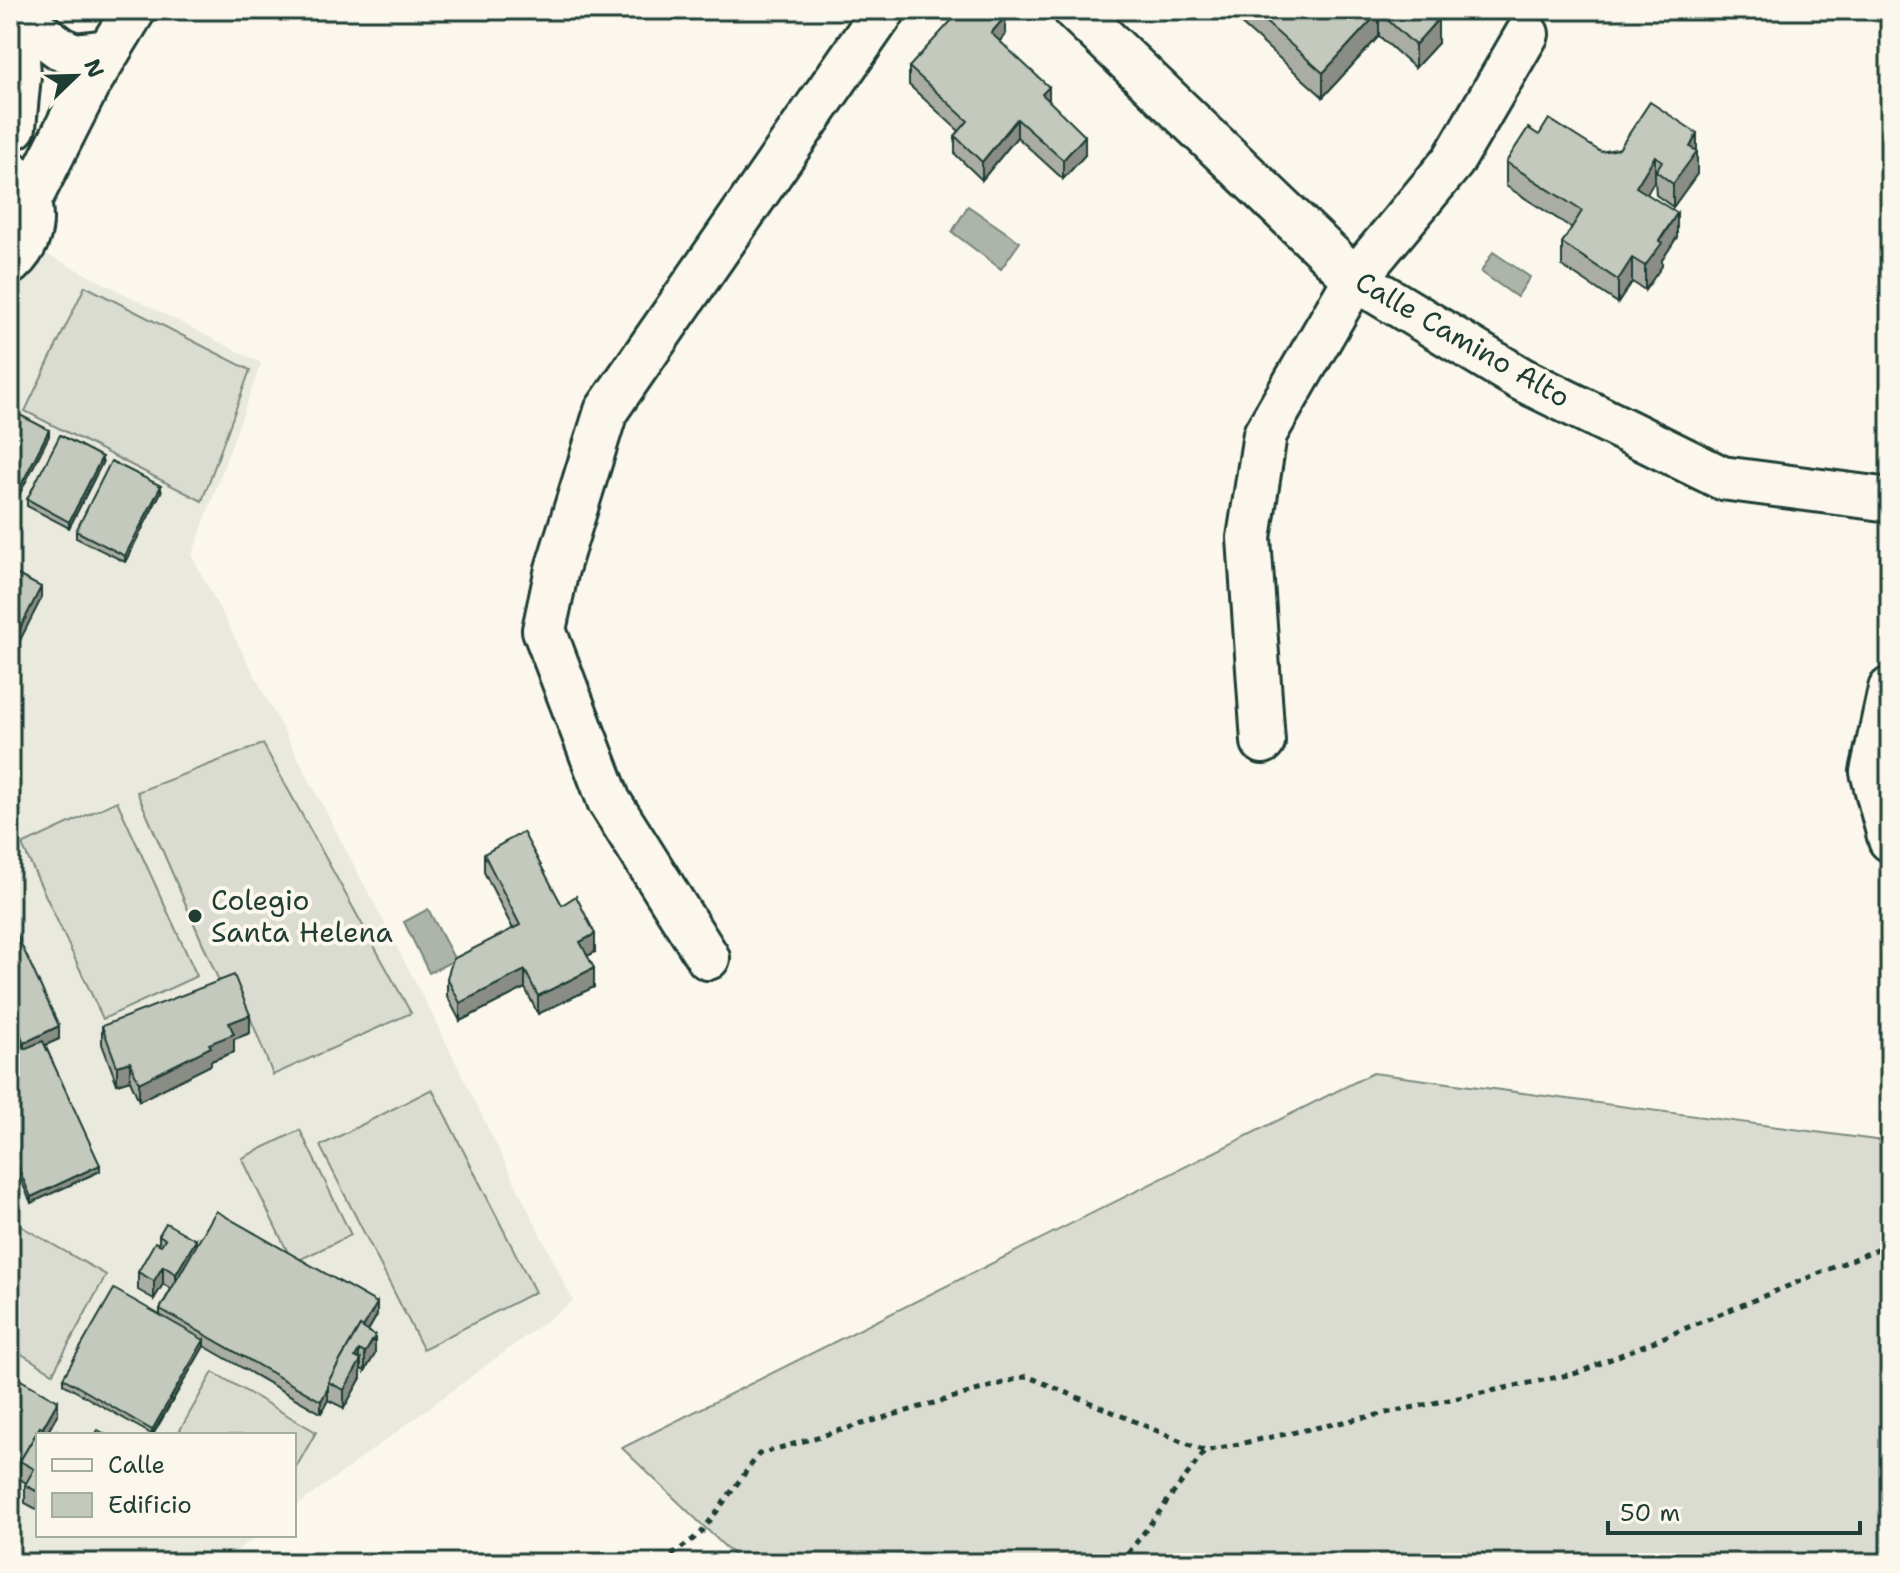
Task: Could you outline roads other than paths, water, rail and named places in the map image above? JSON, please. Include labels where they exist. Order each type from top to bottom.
[{"type":"street","points":[[10,263],[20,254],[29,237],[32,219],[20,186],[134,10]]},
{"type":"street","points":[[708,958],[609,801],[544,630],[557,569],[606,411],[884,10]]},
{"type":"street","name":"Calle Camino Alto","points":[[1075,10],[1355,279],[1521,379],[1722,478],[1890,500]]},
{"type":"street","points":[[15,13],[60,48],[98,68]]},
{"type":"street","points":[[12,128],[19,75],[15,13]]},
{"type":"street","points":[[1263,742],[1249,538],[1265,434],[1355,279],[1453,161],[1527,34]]},
{"type":"street","points":[[12,128],[98,68]]},
{"type":"street","points":[[1890,689],[1872,772],[1890,840]]},
{"type":"place","name":"Colegio Santa Helena","points":[[195,916]]}]
